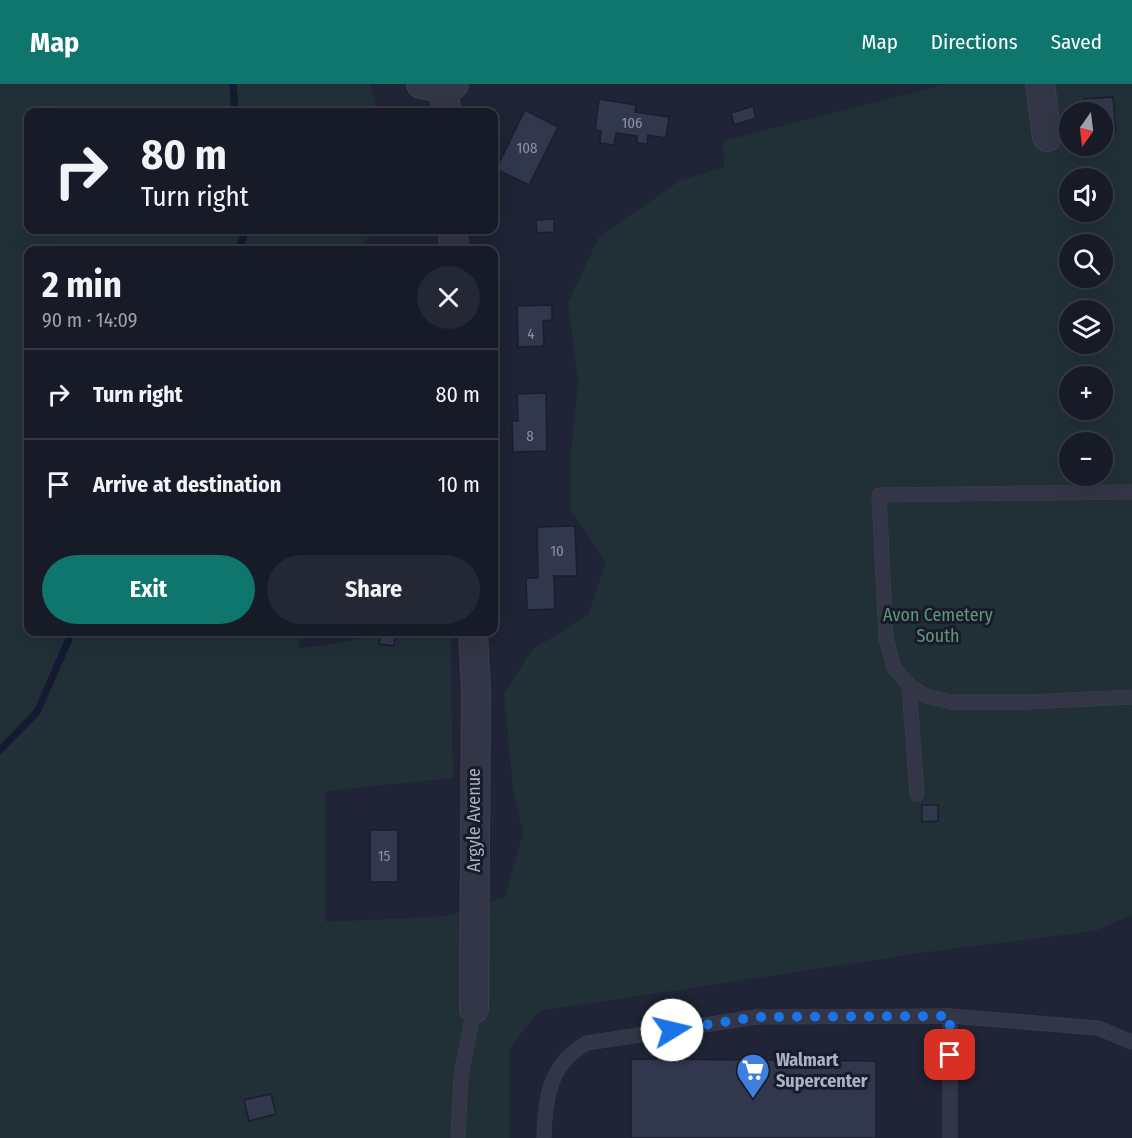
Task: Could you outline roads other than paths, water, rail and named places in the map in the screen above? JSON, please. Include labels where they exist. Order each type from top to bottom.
[{"type":"street","points":[[1040,84],[1047,137]]},
{"type":"street","name":"Argyle Avenue","points":[[473,636],[476,691],[474,1009]]},
{"type":"lane","points":[[1132,492],[879,495],[886,638],[894,668],[909,685],[926,696],[952,702],[1030,702],[1132,697]]},
{"type":"lane","points":[[909,685],[917,794]]},
{"type":"lane","points":[[458,1138],[461,1077],[474,1009]]},
{"type":"lane","points":[[950,1016],[950,1138]]},
{"type":"lane","points":[[544,1138],[554,1076],[572,1052],[587,1043],[756,1017],[950,1016],[1098,1028],[1132,1042]]},
{"type":"waterway","points":[[233,84],[235,108]]},
{"type":"waterway","points":[[240,246],[244,234]]},
{"type":"waterway","points":[[0,750],[37,712],[70,636]]},
{"type":"place","name":"Walmart Supercenter","points":[[753,1099]]},
{"type":"park label","name":"Avon Cemetery South","points":[[938,625]]}]
